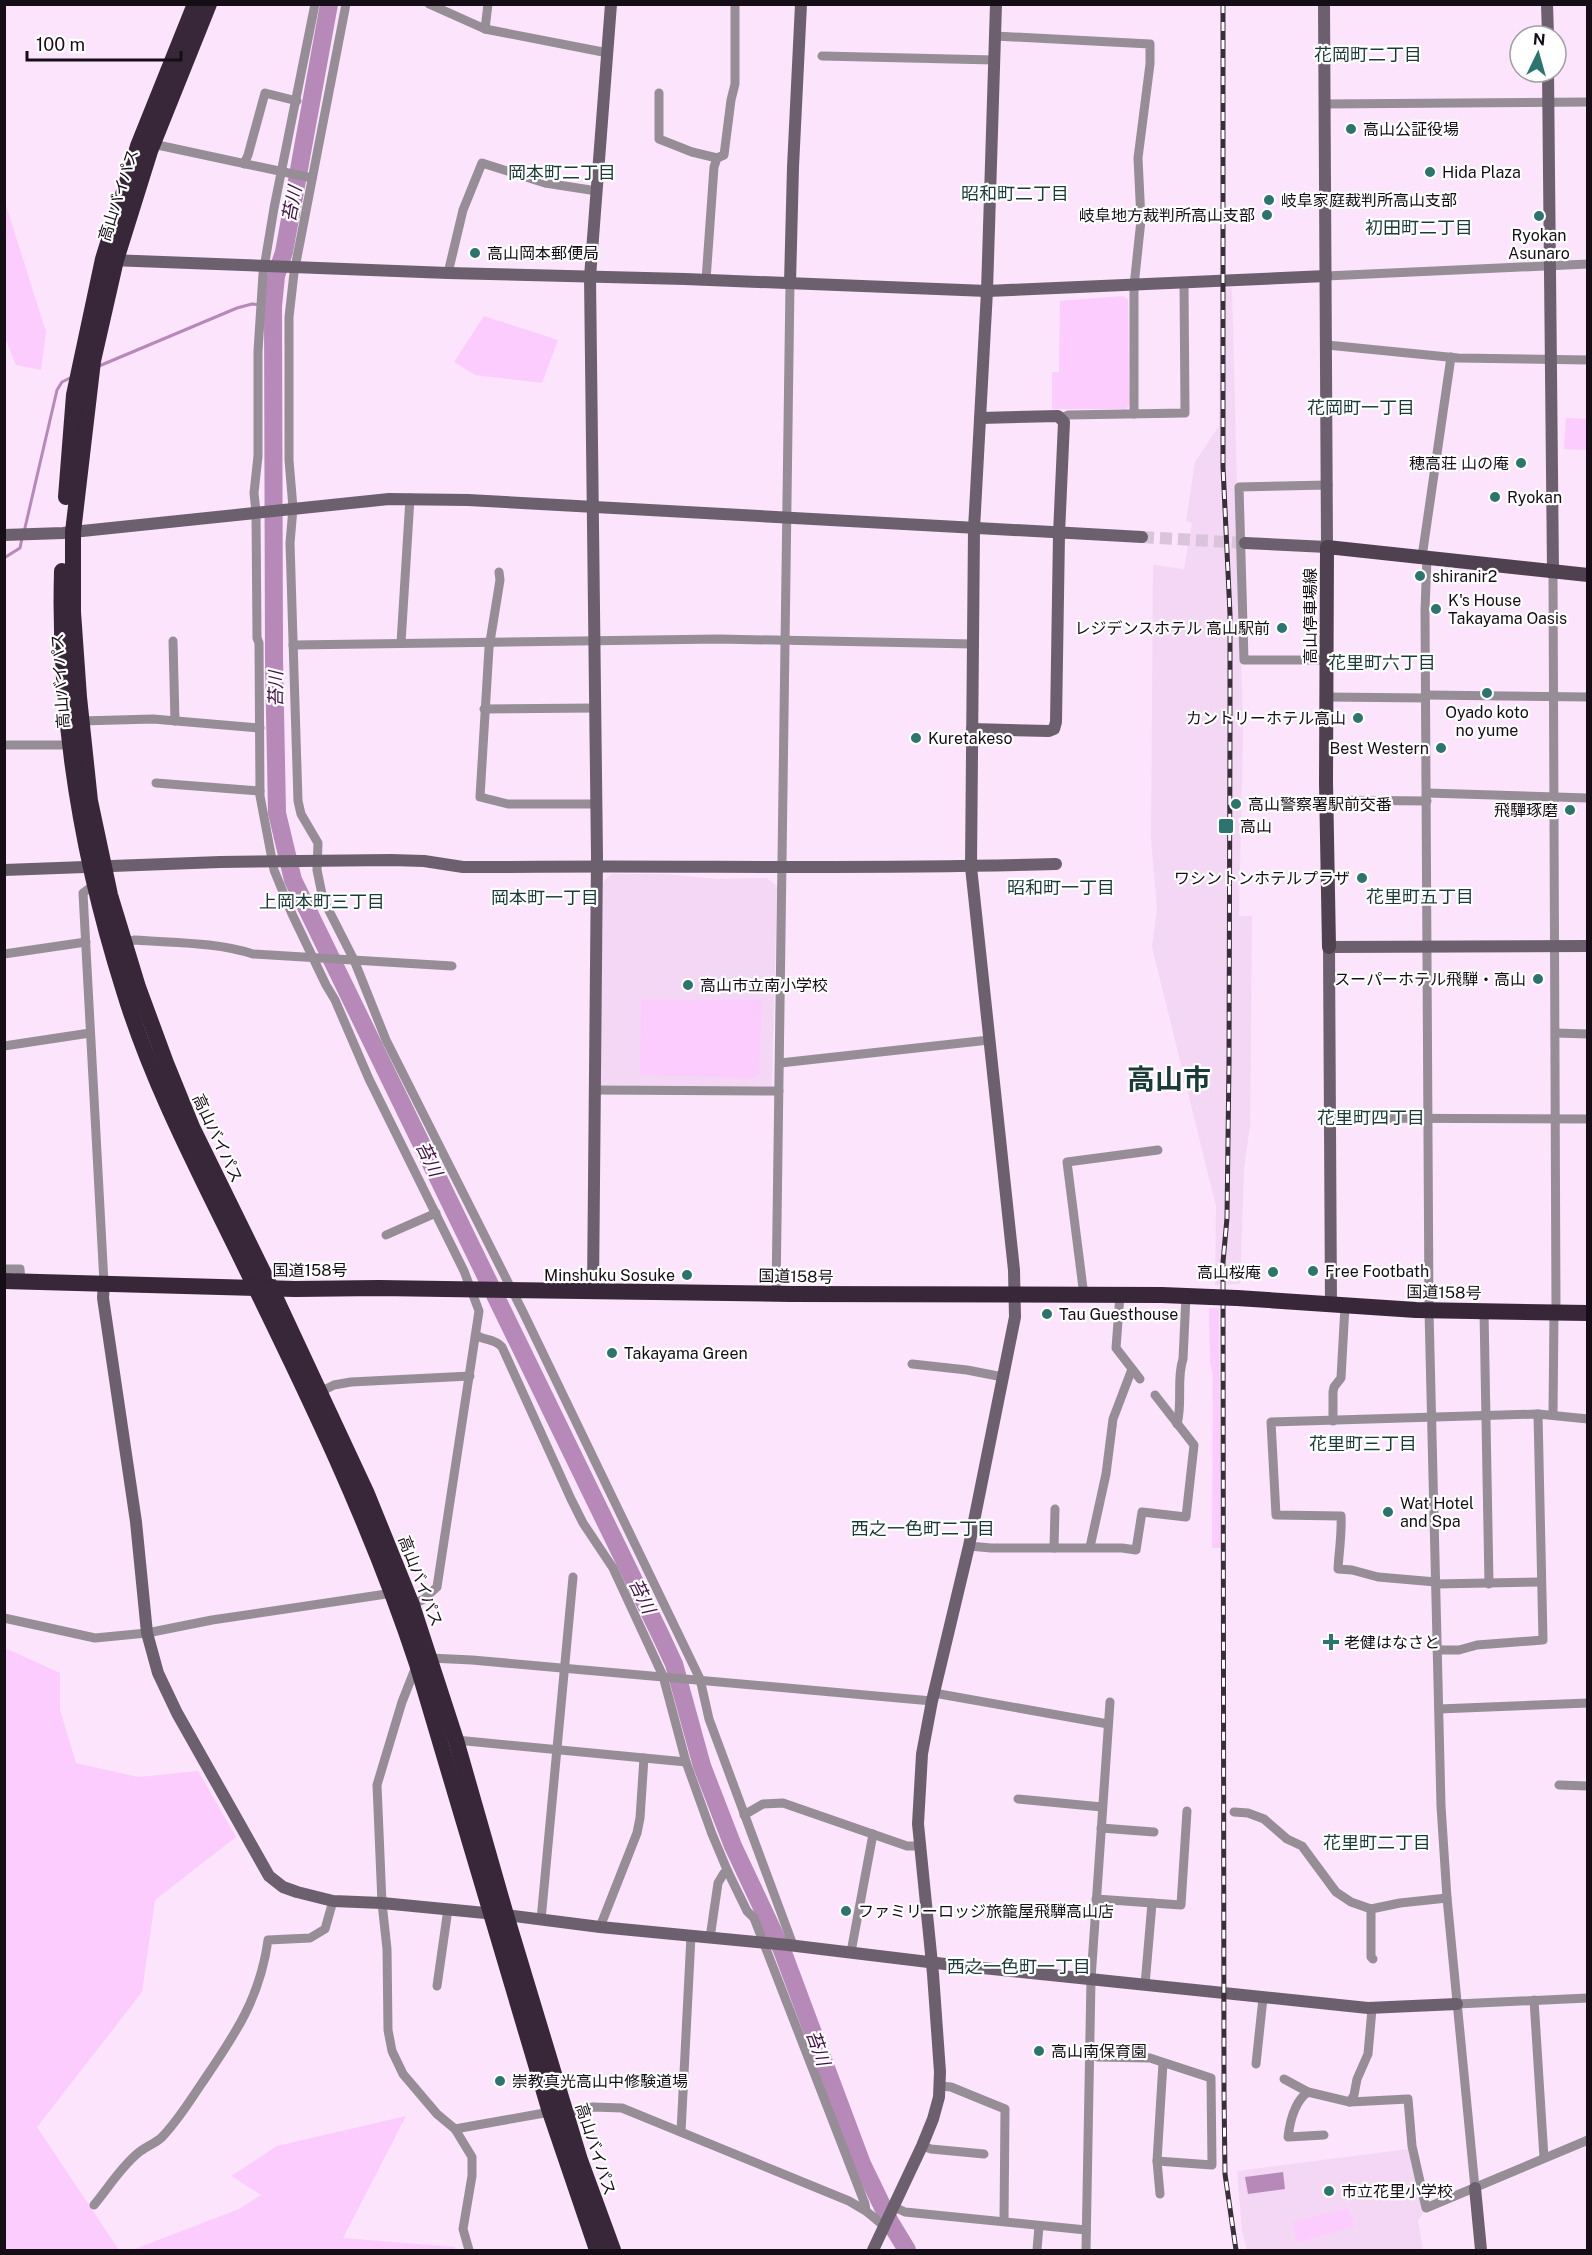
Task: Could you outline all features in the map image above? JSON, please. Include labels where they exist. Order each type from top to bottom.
[{"type":"highway","name":"高山バイパス","points":[[195,4],[138,146],[85,372],[68,532],[61,626],[66,722],[96,873],[124,991],[143,1042],[175,1123],[320,1392],[367,1494],[412,1605],[424,1661],[597,2250]]},
{"type":"highway","name":"高山バイパス","points":[[110,260],[209,4]]},
{"type":"highway","name":"高山バイパス","points":[[68,532],[81,721],[96,873],[125,942],[138,987],[192,1127],[355,1499],[456,1740],[499,1914]]},
{"type":"highway","name":"国道158号","points":[[13,1282],[263,1288],[1186,1296],[1429,1311],[1587,1313]]},
{"type":"highway","name":"高山バイパス","points":[[558,2112],[583,2170],[612,2250]]},
{"type":"main road","name":"高山停車場線","points":[[1329,947],[1326,800],[1327,547],[1587,575]]},
{"type":"street","points":[[315,4],[266,266],[260,312],[258,456],[254,493],[259,512],[260,791],[263,822],[292,914],[335,1000],[369,1079],[474,1290],[478,1311],[437,1587],[424,1599],[412,1605]]},
{"type":"street","points":[[346,4],[293,267],[289,317],[290,543],[298,801],[301,814],[318,843],[314,862],[323,899],[386,1040],[697,1679],[709,1719],[791,1945]]},
{"type":"street","points":[[429,4],[485,29],[608,52]]},
{"type":"street","points":[[485,29],[488,4]]},
{"type":"street","points":[[593,1291],[597,867],[590,277],[611,4]]},
{"type":"street","points":[[659,93],[659,139],[692,152],[717,158],[724,155],[735,84],[735,4]]},
{"type":"street","points":[[776,1294],[790,284],[801,4]]},
{"type":"street","points":[[873,2250],[922,2145],[937,2106],[940,2086],[918,1824],[922,1754],[933,1697],[969,1546],[1015,1317],[1015,1295],[972,867],[974,529],[987,291],[996,4]]},
{"type":"street","points":[[1245,543],[1327,547],[1324,4]]},
{"type":"street","points":[[1547,4],[1548,24]]},
{"type":"street","points":[[995,36],[1150,44],[1150,64],[1138,158],[1141,220],[1134,286],[1134,414]]},
{"type":"street","points":[[822,56],[994,60]]},
{"type":"street","points":[[1548,84],[1553,359],[1554,947],[1557,1119],[1553,1414]]},
{"type":"street","points":[[244,164],[265,93],[297,101]]},
{"type":"street","points":[[1324,104],[1587,102]]},
{"type":"street","points":[[153,144],[310,177]]},
{"type":"street","points":[[706,280],[714,167],[717,158]]},
{"type":"street","points":[[448,273],[463,210],[482,163],[545,183],[597,191]]},
{"type":"street","points":[[110,260],[987,291],[1587,264]]},
{"type":"street","points":[[980,417],[1062,418],[1068,415],[1185,413],[1185,282]]},
{"type":"street","points":[[1327,345],[1451,357],[1587,360]]},
{"type":"street","points":[[1451,357],[1425,557],[1429,1311],[1441,1806],[1447,1898],[1480,2250]]},
{"type":"street","points":[[972,729],[1048,731],[1054,729],[1064,426],[1062,418]]},
{"type":"street","points":[[1327,660],[1244,660],[1239,487],[1328,485]]},
{"type":"street","points":[[401,643],[410,498]]},
{"type":"street","points":[[10,535],[68,532],[290,508],[410,498],[1142,537]]},
{"type":"street","points":[[499,572],[500,580],[490,642],[484,710],[480,797],[508,804],[596,804]]},
{"type":"street","points":[[293,645],[786,639],[973,644]]},
{"type":"street","points":[[173,641],[175,721]]},
{"type":"street","points":[[1326,697],[1587,697]]},
{"type":"street","points":[[484,710],[595,708]]},
{"type":"street","points":[[81,721],[123,719],[175,721],[260,728]]},
{"type":"street","points":[[4,745],[62,745]]},
{"type":"street","points":[[156,783],[260,791]]},
{"type":"street","points":[[1326,800],[1427,797],[1587,798]]},
{"type":"street","points":[[4,870],[96,873],[274,861],[391,860],[424,861],[463,867],[783,869],[1056,864]]},
{"type":"street","points":[[96,873],[83,894],[103,1298],[136,1522],[147,1633],[158,1673],[177,1713],[269,1876],[283,1887],[333,1901],[382,1903],[499,1914],[600,1927],[764,1942],[1372,2009],[1587,1998]]},
{"type":"street","points":[[125,942],[135,940],[206,945],[237,948],[253,954],[452,966]]},
{"type":"street","points":[[4,954],[86,942]]},
{"type":"street","points":[[1333,1421],[1333,1392],[1341,1378],[1330,1118],[1329,947],[1587,946]]},
{"type":"street","points":[[4,1046],[90,1033]]},
{"type":"street","points":[[1556,1034],[1587,1034]]},
{"type":"street","points":[[780,1063],[989,1040]]},
{"type":"street","points":[[594,1090],[779,1091]]},
{"type":"street","points":[[1330,1118],[1587,1119]]},
{"type":"street","points":[[1084,1296],[1067,1162],[1158,1150]]},
{"type":"street","points":[[386,1235],[436,1213]]},
{"type":"street","points":[[4,1269],[20,1269],[13,1282]]},
{"type":"street","points":[[1120,1295],[1116,1348],[1140,1379]]},
{"type":"street","points":[[1178,1424],[1181,1410],[1181,1366],[1186,1296]]},
{"type":"street","points":[[1484,1311],[1489,1584]]},
{"type":"street","points":[[476,1335],[497,1341],[502,1347],[571,1499],[583,1523],[613,1568],[665,1676],[686,1762],[728,1872],[747,1911],[754,1918],[764,1942],[866,2211]]},
{"type":"street","points":[[912,1364],[967,1370],[1003,1377]]},
{"type":"street","points":[[1090,1547],[1106,1474],[1113,1419],[1132,1370]]},
{"type":"street","points":[[320,1392],[334,1385],[351,1382],[470,1376]]},
{"type":"street","points":[[969,1546],[1090,1547],[1136,1550],[1142,1512],[1186,1517],[1194,1445],[1155,1395]]},
{"type":"street","points":[[1437,1650],[1459,1650],[1477,1645],[1543,1640],[1538,1414]]},
{"type":"street","points":[[1541,1582],[1436,1583],[1378,1577],[1338,1569],[1339,1546],[1342,1537],[1341,1516],[1276,1515],[1270,1422],[1538,1414],[1587,1419]]},
{"type":"street","points":[[1054,1548],[1055,1509]]},
{"type":"street","points":[[541,1920],[573,1576]]},
{"type":"street","points":[[4,1618],[95,1638],[147,1633],[212,1620],[393,1593]]},
{"type":"street","points":[[470,2250],[463,2229],[472,2176],[472,2157],[455,2129],[437,2114],[403,2074],[392,2051],[388,2030],[387,1949],[382,1903],[377,1785],[402,1702],[424,1661],[565,1667],[933,1697],[1108,1724]]},
{"type":"street","points":[[1086,2250],[1091,1979],[1110,1702]]},
{"type":"street","points":[[1439,1709],[1587,1703]]},
{"type":"street","points":[[456,1740],[686,1762]]},
{"type":"street","points":[[600,1927],[637,1833],[644,1758]]},
{"type":"street","points":[[1559,1785],[1587,1786]]},
{"type":"street","points":[[1018,1799],[1102,1807]]},
{"type":"street","points":[[744,1815],[764,1804],[783,1803],[907,1846],[919,1846]]},
{"type":"street","points":[[1096,1899],[1181,1905],[1187,1811]]},
{"type":"street","points":[[1234,1812],[1248,1813],[1264,1819],[1287,1839],[1302,1846],[1336,1892],[1351,1902],[1371,1909],[1447,1898]]},
{"type":"street","points":[[1101,1828],[1154,1832]]},
{"type":"street","points":[[851,1952],[873,1834]]},
{"type":"street","points":[[710,1938],[718,1883],[728,1872]]},
{"type":"street","points":[[94,2205],[111,2181],[138,2153],[160,2138],[181,2114],[236,2033],[254,1999],[268,1940],[310,1938],[325,1929],[333,1901]]},
{"type":"street","points":[[1145,1985],[1152,1903]]},
{"type":"street","points":[[437,1986],[448,1909]]},
{"type":"street","points":[[1371,1909],[1371,1957],[1373,1959]]},
{"type":"street","points":[[681,2132],[691,1936]]},
{"type":"street","points":[[1256,2064],[1263,1998]]},
{"type":"street","points":[[1534,2000],[1544,2158]]},
{"type":"street","points":[[1350,2102],[1368,2054],[1372,2009]]},
{"type":"street","points":[[1089,2055],[1150,2058],[1211,2078],[1212,2165],[1157,2161]]},
{"type":"street","points":[[1160,2194],[1157,2161],[1162,2063]]},
{"type":"street","points":[[1284,2079],[1308,2092],[1350,2102],[1408,2099],[1412,2146],[1426,2208],[1587,2140]]},
{"type":"street","points":[[940,2086],[951,2087],[1005,2109],[1004,2221]]},
{"type":"street","points":[[1308,2092],[1301,2099],[1292,2116],[1288,2137],[1324,2135]]},
{"type":"street","points":[[455,2129],[594,2107],[616,2107],[821,2188],[866,2211],[884,2226]]},
{"type":"street","points":[[922,2145],[931,2149],[984,2154]]},
{"type":"street","points":[[893,2208],[905,2212],[1086,2230]]},
{"type":"street","points":[[1037,2250],[1039,2226]]},
{"type":"shaded area","points":[[4,199],[46,332],[41,370],[16,365],[5,338]]},
{"type":"shaded area","points":[[1220,287],[1232,288],[1243,733],[1239,916],[1252,916],[1250,1125],[1244,1170],[1240,1284],[1215,1285],[1216,1206],[1152,947],[1157,908],[1151,839],[1153,565],[1184,569],[1192,523],[1186,521],[1195,462],[1219,426]]},
{"type":"shaded area","points":[[1123,296],[1128,299],[1129,406],[1126,409],[1052,409],[1052,372],[1059,372],[1060,301]]},
{"type":"shaded area","points":[[484,316],[558,340],[542,383],[475,375],[454,362]]},
{"type":"shaded area","points":[[1566,418],[1587,419],[1587,450],[1564,449]]},
{"type":"shaded area","name":"高山市立南小学校","points":[[611,874],[666,874],[715,879],[767,878],[777,886],[772,1086],[603,1087],[600,1084],[603,882]]},
{"type":"shaded area","points":[[641,1000],[762,1000],[759,1073],[755,1078],[640,1075]]},
{"type":"shaded area","points":[[1209,1308],[1219,1308],[1221,1548],[1212,1548],[1213,1377],[1210,1361]]},
{"type":"shaded area","points":[[5,1648],[60,1673],[60,1710],[76,1763],[138,1777],[198,1771],[236,1837],[155,1900],[142,1992],[37,2127],[119,2250],[5,2250]]},
{"type":"shaded area","points":[[406,2116],[343,2238],[455,2247],[455,2250],[132,2250],[239,2209],[261,2195],[231,2176],[277,2146]]},
{"type":"shaded area","name":"市立花里小学校","points":[[1408,2149],[1424,2211],[1418,2221],[1423,2250],[1247,2250],[1242,2231],[1237,2171]]},
{"type":"shaded area","points":[[1283,2172],[1285,2189],[1248,2194],[1245,2177]]},
{"type":"shaded area","points":[[1348,2208],[1354,2227],[1297,2242],[1292,2222]]},
{"type":"waterway","name":"苔川","points":[[329,4],[284,252],[276,276],[273,306],[277,813],[293,880],[674,1664],[702,1766],[733,1846],[782,1950],[862,2164],[890,2222],[907,2250]]},
{"type":"waterway","points":[[99,366],[237,308],[252,304],[273,306]]},
{"type":"waterway","points":[[24,532],[57,390],[62,382],[70,378]]},
{"type":"waterway","points":[[4,558],[20,548],[22,538]]},
{"type":"tunnel","points":[[1142,537],[1245,543]]},
{"type":"railway","points":[[1223,4],[1223,467],[1230,614],[1229,1062],[1227,1218],[1223,1262],[1224,2092],[1225,2174],[1236,2250]]},
{"type":"place","name":"高山公証役場","points":[[1351,129]]},
{"type":"place","name":"Hida Plaza","points":[[1430,172]]},
{"type":"place","name":"岐阜家庭裁判所高山支部","points":[[1269,200]]},
{"type":"place","name":"岐阜地方裁判所高山支部","points":[[1267,215]]},
{"type":"place","name":"Ryokan Asunaro","points":[[1539,216]]},
{"type":"place","name":"高山岡本郵便局","points":[[475,253]]},
{"type":"place","name":"穂高荘 山の庵","points":[[1521,463]]},
{"type":"place","name":"Ryokan","points":[[1495,497]]},
{"type":"place","name":"shiranir2","points":[[1420,576]]},
{"type":"place","name":"K's House Takayama Oasis","points":[[1436,609]]},
{"type":"place","name":"レジデンスホテル 高山駅前","points":[[1282,628]]},
{"type":"place","name":"Oyado koto no yume","points":[[1487,693]]},
{"type":"place","name":"カントリーホテル高山","points":[[1358,718]]},
{"type":"place","name":"Kuretakeso","points":[[916,738]]},
{"type":"place","name":"Best Western","points":[[1441,748]]},
{"type":"place","name":"高山警察署駅前交番","points":[[1236,804]]},
{"type":"place","name":"飛驒琢磨","points":[[1570,810]]},
{"type":"place","name":"高山","points":[[1226,826]]},
{"type":"place","name":"ワシントンホテルプラザ","points":[[1362,878]]},
{"type":"place","name":"スーパーホテル飛騨・高山","points":[[1538,979]]},
{"type":"place","name":"高山市立南小学校","points":[[688,985]]},
{"type":"place","name":"Free Footbath","points":[[1313,1271]]},
{"type":"place","name":"高山桜庵","points":[[1273,1272]]},
{"type":"place","name":"Minshuku Sosuke","points":[[687,1275]]},
{"type":"place","name":"Tau Guesthouse","points":[[1047,1314]]},
{"type":"place","name":"Takayama Green","points":[[612,1353]]},
{"type":"place","name":"Wat Hotel and Spa","points":[[1388,1512]]},
{"type":"place","name":"老健はなさと","points":[[1331,1642]]},
{"type":"place","name":"ファミリーロッジ旅籠屋飛騨高山店","points":[[846,1911]]},
{"type":"place","name":"高山南保育園","points":[[1039,2051]]},
{"type":"place","name":"崇教真光高山中修験道場","points":[[500,2081]]},
{"type":"place","name":"市立花里小学校","points":[[1329,2191]]},
{"type":"district","name":"花岡町二丁目","points":[[1368,55]]},
{"type":"district","name":"岡本町二丁目","points":[[562,173]]},
{"type":"district","name":"昭和町二丁目","points":[[1015,194]]},
{"type":"district","name":"初田町二丁目","points":[[1419,228]]},
{"type":"district","name":"花岡町一丁目","points":[[1361,408]]},
{"type":"district","name":"花里町六丁目","points":[[1382,663]]},
{"type":"district","name":"昭和町一丁目","points":[[1061,888]]},
{"type":"district","name":"花里町五丁目","points":[[1420,897]]},
{"type":"district","name":"岡本町一丁目","points":[[545,898]]},
{"type":"district","name":"上岡本町三丁目","points":[[322,902]]},
{"type":"district","name":"高山市","points":[[1169,1079]]},
{"type":"district","name":"花里町四丁目","points":[[1371,1118]]},
{"type":"district","name":"花里町三丁目","points":[[1363,1444]]},
{"type":"district","name":"西之一色町二丁目","points":[[923,1529]]},
{"type":"district","name":"花里町二丁目","points":[[1377,1843]]},
{"type":"district","name":"西之一色町一丁目","points":[[1019,1967]]}]
